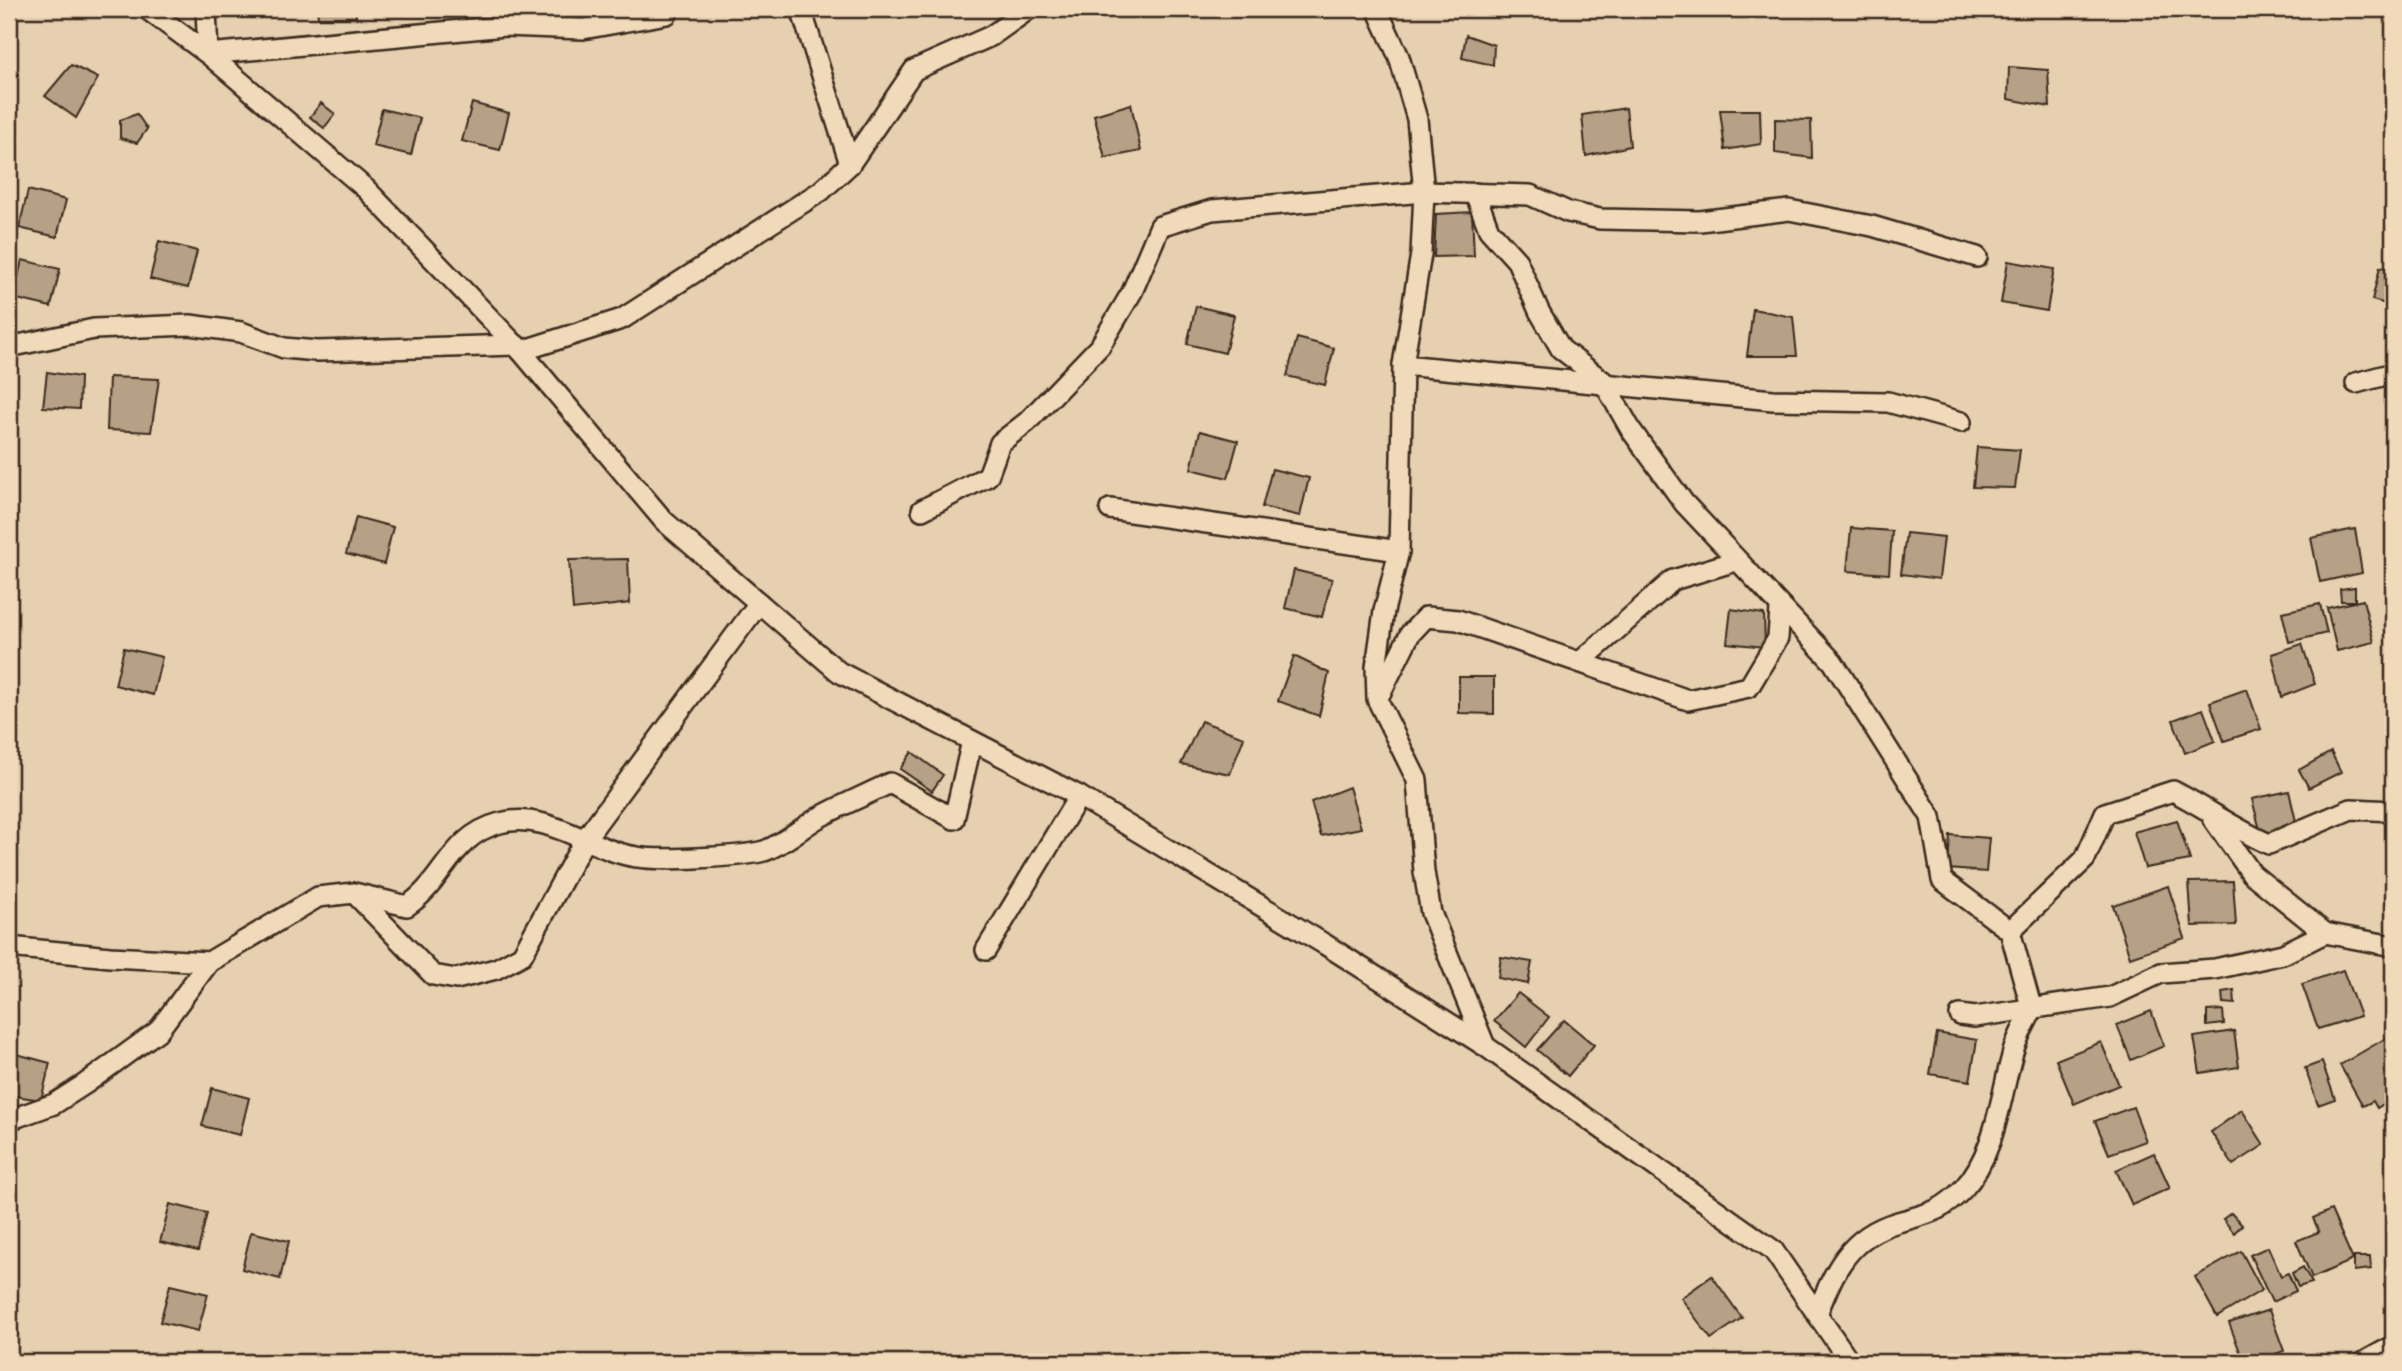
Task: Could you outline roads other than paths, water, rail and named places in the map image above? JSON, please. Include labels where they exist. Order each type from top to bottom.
[{"type":"street","points":[[147,9],[208,54],[366,189],[518,348],[664,521],[839,672],[1079,796],[1485,1046],[1773,1250],[1850,1362]]},
{"type":"street","points":[[206,9],[208,54]]},
{"type":"street","points":[[801,9],[850,164]]},
{"type":"street","points":[[9,347],[94,329],[190,325],[241,332],[284,348],[317,351],[518,348],[622,319],[821,191],[850,164],[914,70],[991,36],[1029,9]]},
{"type":"street","points":[[1377,9],[1399,57],[1417,119],[1424,192],[1422,254],[1403,365],[1399,551],[1384,611],[1376,667],[1377,699],[1418,780],[1424,872],[1431,914],[1485,1046]]},
{"type":"street","points":[[208,54],[505,26],[583,29],[667,14]]},
{"type":"street","points":[[922,510],[988,476],[1000,443],[1027,422],[1100,346],[1132,292],[1160,226],[1212,210],[1424,192],[1530,195],[1567,212],[1601,219],[1700,221],[1789,210],[1872,226],[1977,257]]},
{"type":"street","points":[[1475,194],[1489,230],[1517,261],[1539,311],[1561,349],[1603,381],[1630,430],[1677,493],[1736,561],[1765,587],[1780,609],[1833,662],[1931,817],[1942,880],[2010,931],[2032,1010],[2015,1046],[1986,1155],[1964,1188],[1938,1212],[1894,1223],[1855,1244],[1834,1270],[1817,1314]]},
{"type":"street","points":[[1403,365],[1603,381],[1773,400],[1888,402],[1961,422]]},
{"type":"street","points":[[2356,383],[2393,373]]},
{"type":"street","points":[[1110,509],[1399,551]]},
{"type":"street","points":[[1580,662],[1674,580],[1736,561]]},
{"type":"street","points":[[354,893],[433,975],[456,979],[496,969],[522,955],[585,839],[759,603]]},
{"type":"street","points":[[1377,699],[1410,634],[1426,617],[1458,620],[1688,700],[1749,687],[1779,638],[1780,609]]},
{"type":"street","points":[[9,1120],[54,1104],[158,1031],[209,962],[318,897],[354,893],[407,906],[420,897],[465,840],[500,823],[536,821],[636,857],[724,856],[765,850],[819,817],[890,783],[954,819],[972,741]]},
{"type":"street","points":[[2010,931],[2085,859],[2105,813],[2173,791],[2204,807],[2237,830],[2269,844],[2351,809],[2393,811]]},
{"type":"street","points":[[986,950],[1079,796]]},
{"type":"street","points":[[2204,807],[2252,874],[2325,933],[2393,946]]},
{"type":"street","points":[[1961,1015],[1975,1017],[2032,1010],[2110,996],[2161,973],[2215,969],[2283,954],[2325,933]]},
{"type":"street","points":[[9,947],[110,957],[209,962]]},
{"type":"street","points":[[1447,1021],[1457,975]]},
{"type":"street","points":[[2364,1362],[2393,1346]]}]
